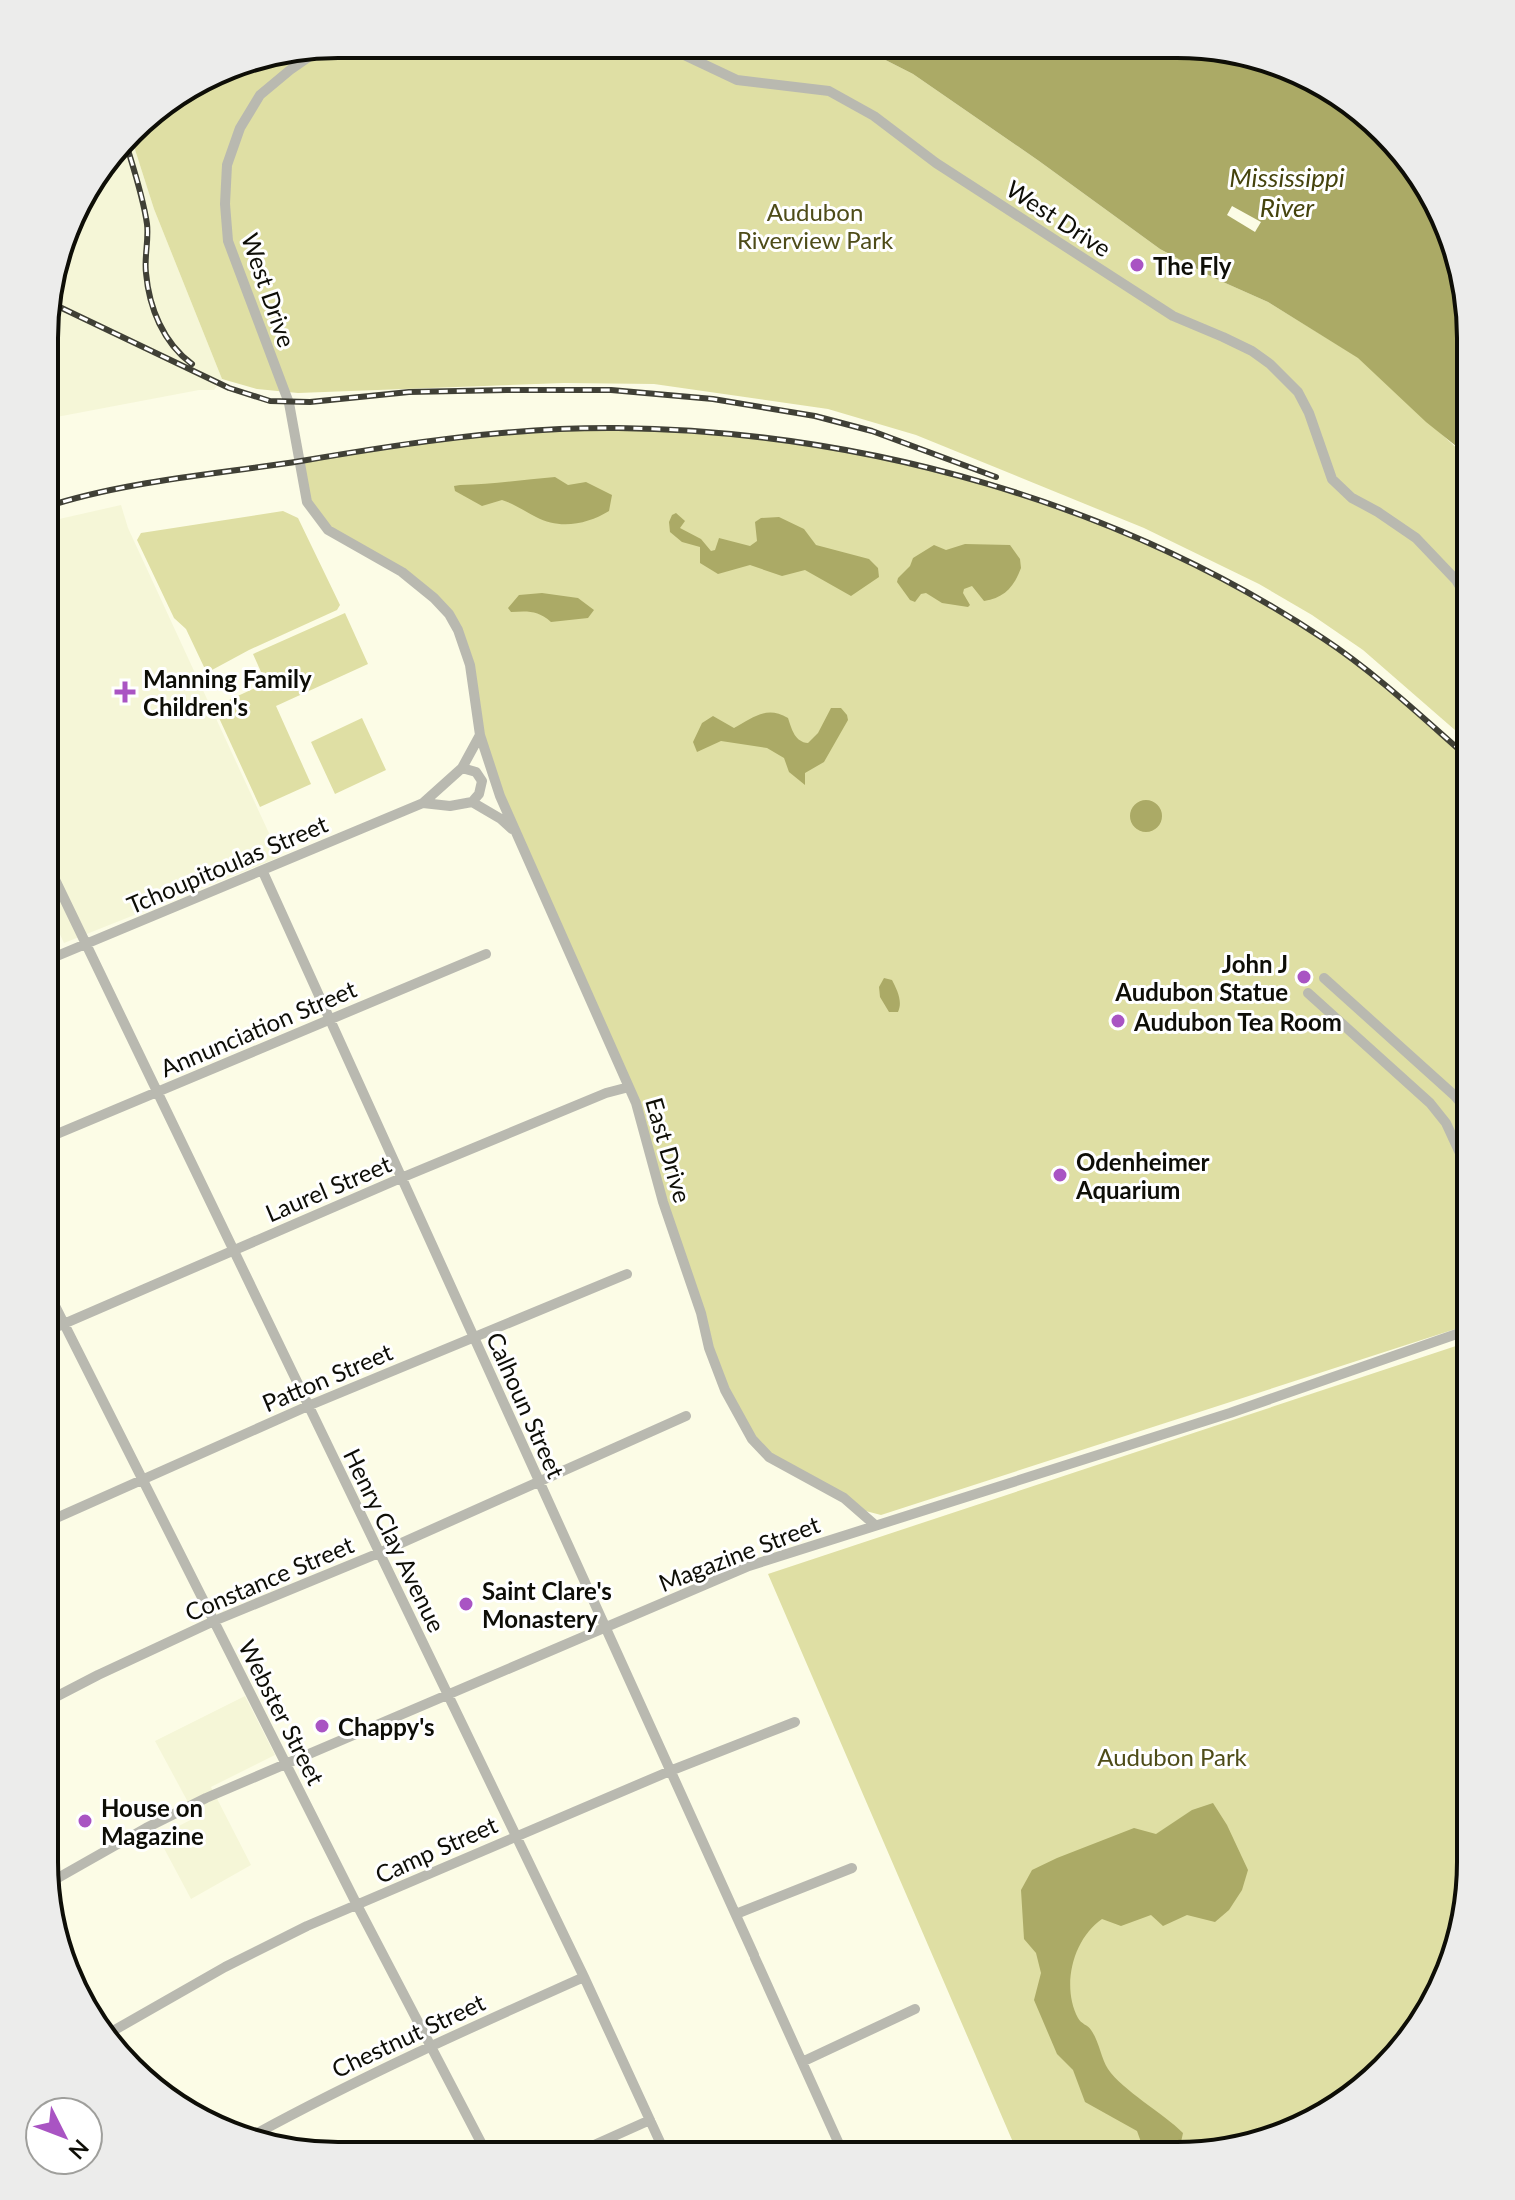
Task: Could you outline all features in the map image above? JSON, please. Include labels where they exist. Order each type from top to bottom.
[{"type":"street","name":"West Drive","points":[[690,58],[737,80],[829,91],[852,103],[905,137],[936,163],[1173,316],[1252,351],[1287,378],[1298,392],[1309,413],[1332,479],[1352,498],[1416,538],[1457,581]]},
{"type":"street","name":"West Drive","points":[[305,60],[260,95],[240,128],[227,165],[225,204],[228,241],[289,403],[307,502],[328,530],[402,572],[449,614],[466,649],[480,735]]},
{"type":"street","name":"Tchoupitoulas Street","points":[[58,955],[423,803],[462,768],[480,735]]},
{"type":"street","name":"East Drive","points":[[480,735],[514,831],[629,1087],[663,1202],[701,1313],[709,1348],[740,1421],[769,1457],[844,1498],[875,1525]]},
{"type":"street","points":[[462,768],[476,772],[482,781],[479,794],[472,802],[501,819],[514,831]]},
{"type":"street","name":"Tchoupitoulas Street","points":[[423,803],[450,806],[472,802]]},
{"type":"street","name":"Calhoun Street","points":[[263,872],[838,2142]]},
{"type":"street","name":"Henry Clay Avenue","points":[[58,887],[584,1977],[660,2142]]},
{"type":"street","name":"Annunciation Street","points":[[58,1134],[486,954]]},
{"type":"street","points":[[1324,978],[1457,1098]]},
{"type":"street","points":[[1308,993],[1430,1103],[1446,1123],[1456,1146]]},
{"type":"street","name":"Laurel Street","points":[[58,1327],[401,1178],[606,1093],[629,1087]]},
{"type":"street","name":"Patton Street","points":[[58,1517],[308,1406],[627,1274]]},
{"type":"street","name":"Webster Street","points":[[58,1311],[357,1905],[481,2142]]},
{"type":"street","name":"Magazine Street","points":[[59,1877],[146,1828],[286,1763],[749,1566],[1230,1413],[1456,1334]]},
{"type":"street","name":"Constance Street","points":[[58,1696],[214,1621],[379,1553],[686,1416]]},
{"type":"street","name":"Camp Street","points":[[114,2030],[225,1967],[357,1905],[670,1771],[795,1722]]},
{"type":"street","points":[[736,1914],[852,1868]]},
{"type":"street","name":"Chestnut Street","points":[[261,2131],[431,2045],[584,1977]]},
{"type":"street","points":[[802,2062],[915,2009]]},
{"type":"street","points":[[601,2142],[650,2120]]},
{"type":"shaded area","points":[[134,146],[154,209],[222,379],[214,390],[199,390],[58,417],[58,338],[63,283],[79,231],[95,198]]},
{"type":"shaded area","name":"Manning Family Children's","points":[[121,505],[128,528],[280,857],[64,943],[58,930],[58,519]]},
{"type":"shaded area","points":[[245,1696],[275,1755],[211,1787],[251,1865],[191,1899],[158,1837],[196,1817],[155,1741]]},
{"type":"green space","name":"Audubon Riverview Park","points":[[882,58],[913,74],[1160,249],[1268,302],[1359,358],[1457,448],[1457,732],[1363,650],[1259,584],[1144,528],[916,435],[828,409],[654,384],[564,383],[298,393],[257,389],[222,379],[154,209],[134,146],[153,127],[198,95],[248,73],[301,60]]},
{"type":"green space","points":[[615,428],[709,433],[803,445],[897,462],[989,485],[1079,515],[1166,551],[1251,594],[1350,657],[1457,748],[1456,1329],[881,1515],[858,1509],[769,1457],[725,1390],[629,1087],[493,776],[458,630],[434,599],[402,572],[328,530],[307,502],[300,461],[484,434]]},
{"type":"green space","points":[[283,511],[298,518],[340,605],[337,610],[212,670],[204,667],[186,629],[174,618],[137,540],[141,533]]},
{"type":"green space","points":[[345,613],[368,664],[276,706],[311,784],[260,807],[214,707],[266,683],[253,654]]},
{"type":"green space","points":[[362,718],[386,770],[335,794],[311,742]]},
{"type":"green space","name":"Audubon Park","points":[[1456,1346],[1456,1880],[1452,1917],[1442,1952],[1410,2018],[1388,2047],[1362,2073],[1333,2095],[1267,2127],[1232,2137],[1195,2141],[1013,2142],[768,1574]]},
{"type":"water","name":"Mississippi River","points":[[882,58],[1214,60],[1267,73],[1333,105],[1362,127],[1388,153],[1410,182],[1436,231],[1455,301],[1457,447],[1358,358],[1268,302],[1160,249],[913,74]]},
{"type":"water","points":[[555,477],[568,485],[586,482],[612,495],[609,511],[574,524],[555,523],[502,500],[482,506],[455,491],[454,486],[496,483]]},
{"type":"water","points":[[676,513],[685,521],[680,528],[701,539],[711,551],[715,550],[719,538],[750,546],[757,541],[755,522],[761,518],[779,517],[804,529],[816,545],[869,559],[878,568],[879,577],[851,596],[805,570],[782,576],[750,565],[718,574],[700,563],[700,547],[682,542],[670,532],[669,522]]},
{"type":"water","points":[[965,544],[1010,545],[1020,559],[1021,568],[1015,581],[997,597],[984,601],[972,586],[964,589],[968,607],[942,603],[926,593],[915,602],[910,600],[897,582],[913,558],[934,545],[946,550]]},
{"type":"water","points":[[542,593],[578,598],[594,610],[588,618],[551,622],[537,613],[511,612],[508,608],[519,595]]},
{"type":"water","points":[[831,708],[841,708],[848,720],[824,762],[805,773],[805,785],[789,772],[784,758],[767,748],[721,741],[697,752],[693,742],[702,723],[713,716],[734,728],[760,714],[773,713],[788,718],[797,738],[808,743],[818,733]]},
{"type":"water","points":[[1146,800],[1157,805],[1162,816],[1157,827],[1146,832],[1135,827],[1130,816],[1135,805]]},
{"type":"water","points":[[884,978],[892,980],[897,992],[898,1012],[889,1012],[880,997],[879,987]]},
{"type":"water","points":[[1213,1803],[1248,1870],[1242,1890],[1229,1910],[1215,1922],[1187,1915],[1163,1926],[1151,1915],[1121,1926],[1102,1919],[1084,1938],[1070,1978],[1070,1992],[1079,2020],[1094,2034],[1108,2069],[1123,2085],[1183,2133],[1181,2142],[1141,2142],[1137,2131],[1085,2102],[1073,2070],[1057,2054],[1034,2000],[1041,1973],[1036,1953],[1024,1939],[1021,1890],[1032,1870],[1057,1858],[1134,1828],[1156,1834],[1192,1810]]},
{"type":"pier","points":[[1232,206],[1261,222],[1255,232],[1227,215]]},
{"type":"railway","points":[[128,152],[147,224],[146,267],[150,299],[165,335],[192,364]]},
{"type":"railway","points":[[60,307],[229,388],[270,401],[310,402],[409,392],[507,390],[611,390],[713,399],[815,416],[872,431],[996,477]]},
{"type":"railway","points":[[58,503],[172,479],[498,433],[618,428],[711,432],[804,443],[896,460],[987,484],[1076,513],[1162,549],[1245,591],[1324,639],[1381,682],[1457,748]]},
{"type":"place","name":"The Fly","points":[[1137,265]]},
{"type":"place","name":"Manning Family Children's","points":[[125,692]]},
{"type":"place","name":"John J Audubon Statue","points":[[1304,977]]},
{"type":"place","name":"Audubon Tea Room","points":[[1118,1021]]},
{"type":"place","name":"Odenheimer Aquarium","points":[[1060,1175]]},
{"type":"place","name":"Saint Clare's Monastery","points":[[466,1604]]},
{"type":"place","name":"Chappy's","points":[[322,1726]]},
{"type":"place","name":"House on Magazine","points":[[85,1821]]}]
